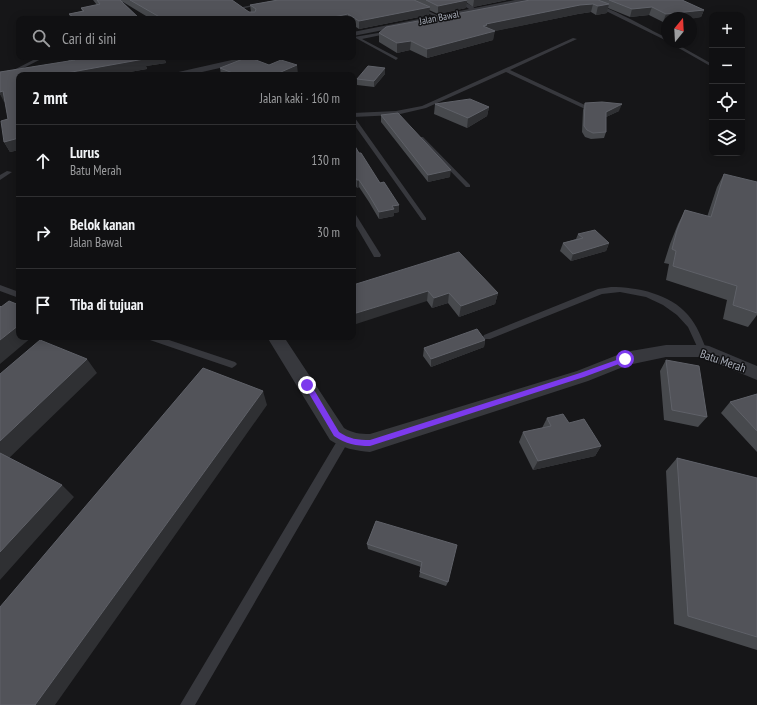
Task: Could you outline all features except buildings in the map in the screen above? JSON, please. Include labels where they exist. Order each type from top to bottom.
[{"type":"street","name":"Jalan Bawal","points":[[356,36],[439,17],[477,14],[522,0]]},
{"type":"street","points":[[190,72],[243,60]]},
{"type":"street","points":[[277,340],[337,434],[344,439]]},
{"type":"street","name":"Batu Merah","points":[[344,439],[356,443],[370,443],[582,376],[625,359],[666,351],[703,351],[757,373]]},
{"type":"lane","points":[[240,8],[282,0]]},
{"type":"lane","points":[[402,0],[439,17]]},
{"type":"lane","points":[[457,0],[477,14],[488,14]]},
{"type":"lane","points":[[581,0],[607,10],[661,37]]},
{"type":"lane","points":[[234,4],[245,12]]},
{"type":"lane","points":[[356,36],[396,31]]},
{"type":"lane","points":[[356,37],[396,59]]},
{"type":"lane","points":[[356,115],[396,113],[424,107],[574,39]]},
{"type":"lane","points":[[680,48],[709,64]]},
{"type":"lane","points":[[0,79],[11,72],[37,60]]},
{"type":"lane","points":[[506,70],[584,107]]},
{"type":"lane","points":[[11,72],[28,71]]},
{"type":"lane","points":[[396,113],[401,119]]},
{"type":"lane","points":[[356,123],[424,219]]},
{"type":"lane","points":[[418,136],[468,186]]},
{"type":"lane","points":[[0,178],[10,172]]},
{"type":"lane","points":[[356,220],[377,255]]},
{"type":"lane","points":[[0,288],[16,294]]},
{"type":"lane","points":[[487,337],[601,291],[614,289],[632,290],[649,295],[667,303],[685,316],[696,333],[703,351]]},
{"type":"lane","points":[[159,340],[232,364]]},
{"type":"lane","points":[[187,705],[344,439]]},
{"type":"route","points":[[307,385],[337,434],[344,439],[356,443],[370,443],[582,376],[625,359]]}]
